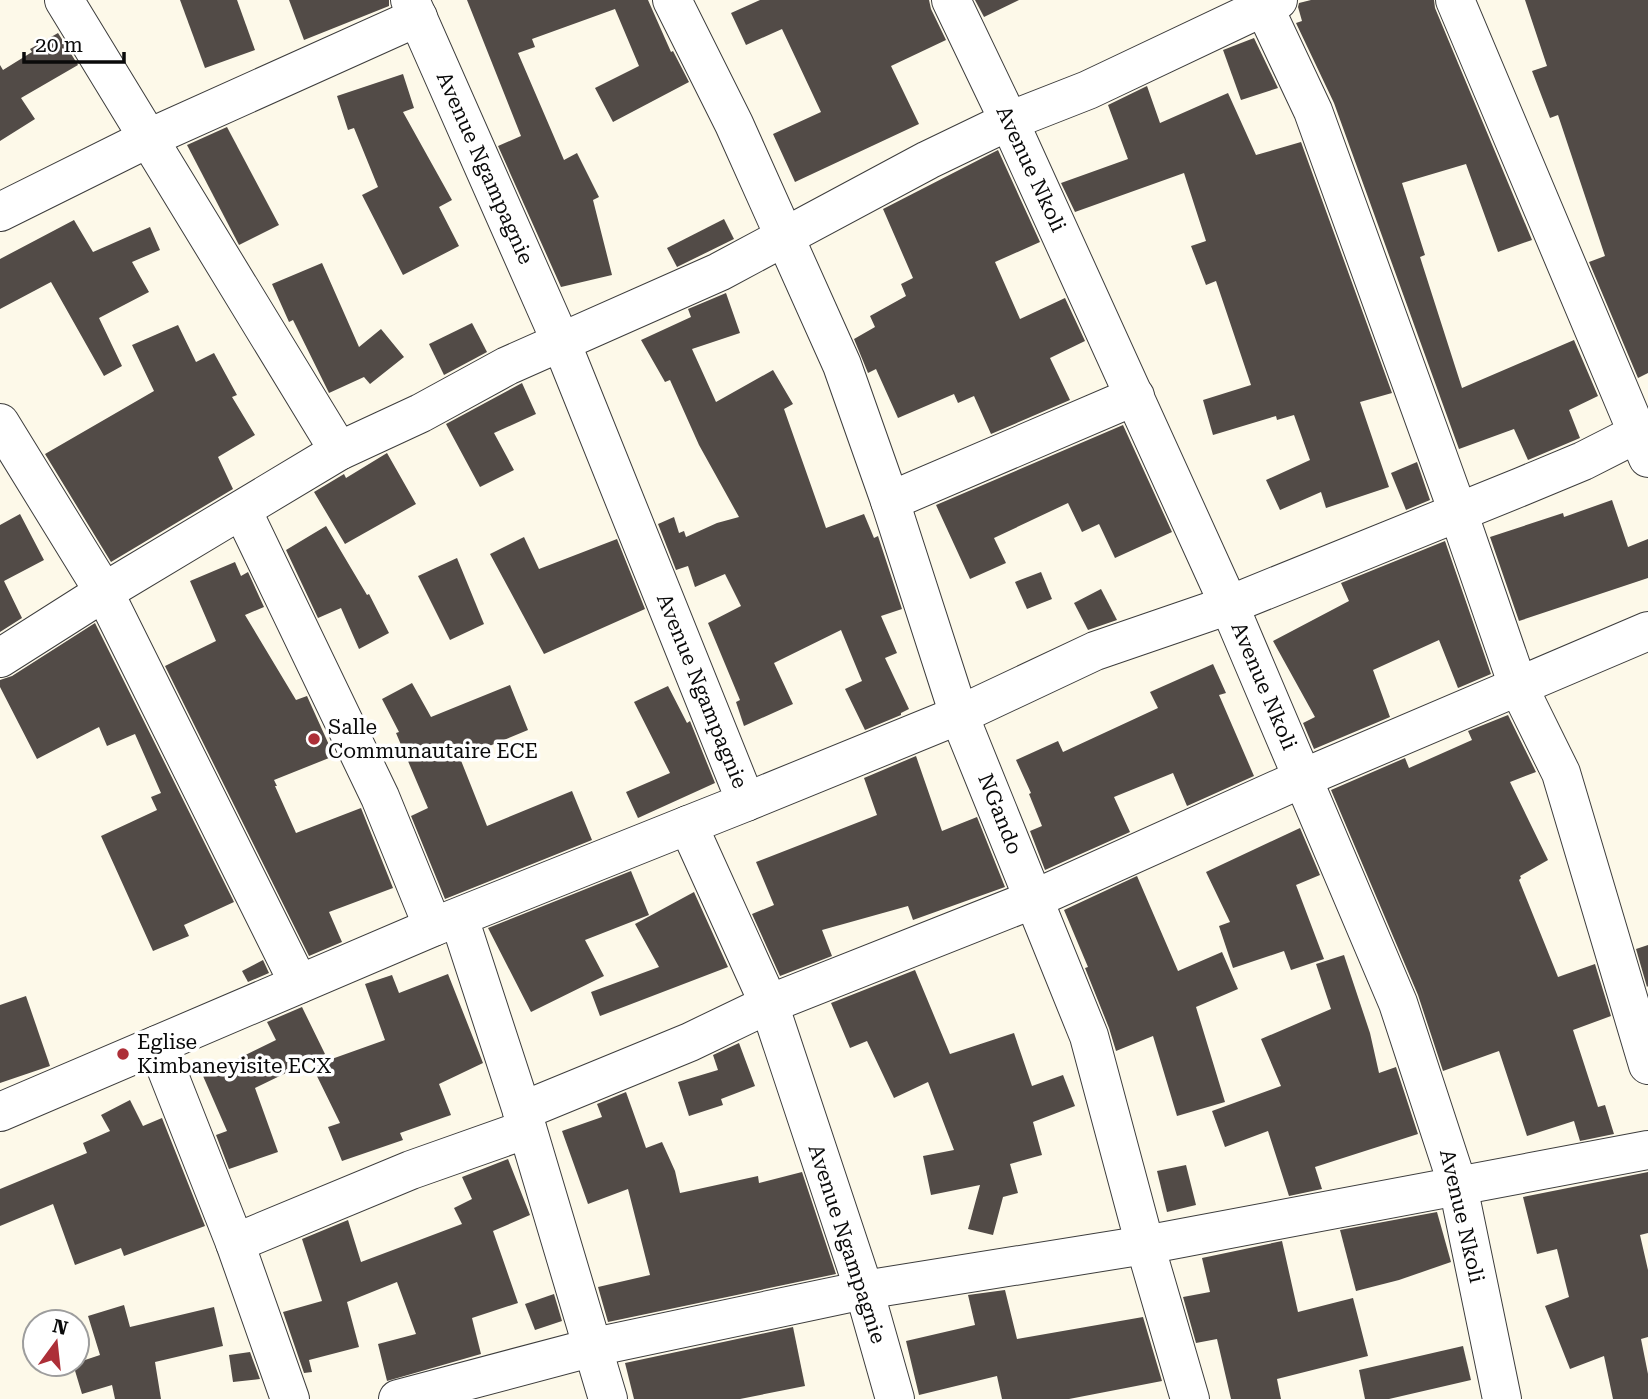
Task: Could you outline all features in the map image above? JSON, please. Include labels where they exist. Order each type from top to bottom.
[{"type":"street","points":[[64,0],[339,451]]},
{"type":"street","name":"NGando","points":[[672,0],[785,237],[842,365],[890,501],[959,715],[1090,1036],[1145,1245],[1190,1399]]},
{"type":"street","name":"Avenue Nkoli","points":[[951,0],[1009,121],[1229,605],[1398,1003],[1458,1186],[1502,1399]]},
{"type":"street","points":[[746,802],[959,715],[1095,651],[1229,605],[1583,461],[1644,440],[1455,0]]},
{"type":"street","points":[[0,658],[104,592],[339,451],[421,413],[507,366],[719,272],[928,160],[1009,121],[1088,90],[1213,13],[1271,4],[1313,111],[1518,686],[1561,773],[1648,1065]]},
{"type":"street","points":[[0,212],[414,8]]},
{"type":"street","name":"Avenue Ngampagnie","points":[[414,8],[561,342],[746,802],[688,825],[769,1004],[864,1290],[895,1399]]},
{"type":"street","points":[[890,501],[1135,396]]},
{"type":"street","points":[[0,423],[104,592],[299,984]]},
{"type":"street","points":[[243,510],[380,797],[446,923],[525,1120],[608,1399]]},
{"type":"street","points":[[235,1243],[525,1120],[769,1004],[1034,900],[1303,778],[1648,631]]},
{"type":"street","points":[[0,1112],[299,984],[688,825]]},
{"type":"street","points":[[157,1045],[235,1243],[290,1399]]},
{"type":"street","points":[[398,1399],[594,1347],[864,1290],[1145,1245],[1648,1150]]},
{"type":"building","points":[[180,0],[237,0],[255,50],[205,68]]},
{"type":"building","points":[[289,0],[389,0],[389,6],[304,40]]},
{"type":"building","points":[[467,0],[648,0],[671,52],[673,51],[689,82],[613,122],[595,88],[639,66],[615,9],[532,39],[535,47],[518,53],[564,160],[577,153],[599,197],[593,200],[612,275],[561,287],[498,146],[521,136]]},
{"type":"building","points":[[760,0],[929,0],[946,40],[891,66],[919,124],[795,182],[773,134],[821,112],[782,29],[746,45],[731,13]]},
{"type":"building","points":[[975,0],[1019,0],[984,17]]},
{"type":"building","points":[[1311,0],[1434,0],[1532,240],[1498,252],[1466,164],[1402,183],[1425,255],[1420,257],[1462,388],[1574,340],[1598,396],[1569,410],[1580,438],[1528,460],[1514,429],[1459,449],[1334,103],[1296,23],[1302,21],[1299,3]]},
{"type":"building","points":[[1525,0],[1648,0],[1648,373],[1638,378],[1589,262],[1605,256],[1558,115],[1550,118],[1532,71],[1547,66]]},
{"type":"building","points":[[58,33],[78,65],[21,98],[35,119],[0,141],[0,65],[3,70],[32,52],[30,49]]},
{"type":"building","points":[[1254,38],[1278,88],[1241,100],[1223,50]]},
{"type":"building","points":[[403,74],[414,108],[403,112],[452,200],[439,207],[459,246],[403,275],[362,195],[378,187],[354,128],[348,130],[337,96]]},
{"type":"building","points":[[1147,86],[1160,123],[1228,93],[1256,155],[1301,142],[1392,393],[1360,402],[1389,487],[1326,508],[1321,492],[1280,510],[1266,480],[1310,460],[1294,415],[1277,420],[1276,416],[1213,435],[1203,400],[1251,385],[1216,281],[1206,285],[1191,246],[1206,241],[1184,173],[1075,212],[1061,183],[1128,159],[1108,105]]},
{"type":"building","points":[[227,127],[279,225],[239,245],[187,145]]},
{"type":"building","points":[[998,150],[1040,242],[995,262],[1020,319],[1065,298],[1085,341],[1050,358],[1070,400],[991,434],[974,396],[958,403],[954,394],[898,418],[876,369],[868,373],[854,339],[875,327],[870,316],[906,296],[901,284],[913,278],[883,209]]},
{"type":"building","points":[[724,219],[734,239],[677,267],[667,248]]},
{"type":"building","points":[[74,220],[93,252],[150,227],[160,250],[132,262],[149,292],[99,318],[122,366],[104,376],[51,282],[0,309],[0,259]]},
{"type":"building","points":[[322,263],[359,347],[381,329],[404,357],[370,384],[364,377],[329,393],[293,320],[289,322],[272,284]]},
{"type":"building","points":[[726,293],[740,333],[692,349],[716,402],[773,370],[793,404],[784,409],[826,528],[864,514],[874,538],[878,536],[902,609],[881,616],[897,653],[885,658],[909,709],[865,730],[845,689],[862,681],[841,630],[774,663],[793,704],[744,726],[736,702],[740,700],[708,623],[741,606],[725,574],[695,587],[688,566],[676,570],[658,524],[674,517],[679,533],[684,531],[686,537],[717,523],[739,517],[699,445],[670,380],[665,382],[641,340],[691,317],[688,309]]},
{"type":"building","points":[[472,323],[487,352],[444,375],[429,344]]},
{"type":"building","points":[[178,325],[196,362],[214,353],[237,395],[232,397],[255,435],[218,457],[233,489],[111,562],[45,454],[154,391],[132,345]]},
{"type":"building","points":[[522,383],[536,414],[494,433],[514,470],[480,487],[446,424]]},
{"type":"building","points":[[1123,425],[1172,532],[1115,558],[1099,524],[1082,532],[1068,503],[994,538],[1006,563],[970,579],[936,505]]},
{"type":"building","points":[[387,453],[416,504],[345,544],[314,492],[344,474],[346,478]]},
{"type":"building","points":[[1417,462],[1430,500],[1406,510],[1391,473]]},
{"type":"building","points":[[1612,500],[1628,547],[1648,539],[1648,578],[1519,621],[1490,537],[1563,513],[1564,517]]},
{"type":"building","points":[[20,514],[44,560],[4,581],[22,618],[0,632],[0,525]]},
{"type":"building","points":[[326,526],[367,595],[369,594],[389,633],[359,649],[341,608],[318,618],[286,550]]},
{"type":"building","points":[[524,537],[539,569],[617,539],[645,609],[544,654],[490,554]]},
{"type":"building","points":[[1445,541],[1491,674],[1458,688],[1439,640],[1373,670],[1390,717],[1314,749],[1303,723],[1315,717],[1273,641],[1349,601],[1341,583]]},
{"type":"building","points":[[457,558],[484,624],[450,640],[418,576]]},
{"type":"building","points":[[235,562],[241,576],[248,572],[264,607],[245,615],[296,700],[307,696],[334,756],[274,780],[296,833],[361,808],[393,888],[329,912],[342,942],[309,956],[165,666],[216,641],[190,581]]},
{"type":"building","points":[[1041,572],[1052,599],[1027,609],[1015,582]]},
{"type":"building","points":[[1101,589],[1117,620],[1088,630],[1074,603]]},
{"type":"building","points":[[95,623],[234,902],[184,925],[189,936],[153,951],[101,836],[157,810],[151,797],[161,793],[135,734],[107,746],[99,727],[37,759],[0,687],[0,680],[12,676]]},
{"type":"building","points":[[1213,664],[1226,693],[1219,695],[1254,776],[1187,806],[1173,773],[1114,797],[1130,832],[1045,870],[1030,831],[1042,826],[1016,760],[1058,741],[1063,752],[1158,708],[1150,692]]},
{"type":"building","points":[[412,683],[431,717],[510,685],[528,730],[460,758],[487,826],[572,791],[592,840],[445,899],[411,816],[428,808],[396,733],[399,732],[382,699]]},
{"type":"building","points":[[668,686],[687,723],[690,721],[715,783],[638,818],[626,792],[670,773],[634,702]]},
{"type":"building","points":[[1508,715],[1536,772],[1510,782],[1548,860],[1520,876],[1519,880],[1558,977],[1595,964],[1611,1016],[1573,1030],[1598,1107],[1605,1105],[1614,1134],[1580,1141],[1574,1121],[1527,1136],[1499,1051],[1443,1071],[1418,995],[1331,790],[1405,758],[1409,768],[1472,740],[1468,731]]},
{"type":"building","points":[[916,756],[942,831],[977,817],[1005,887],[913,920],[908,906],[822,930],[832,956],[780,976],[752,914],[774,905],[756,862],[877,815],[864,778]]},
{"type":"building","points":[[1300,828],[1320,875],[1296,885],[1324,959],[1291,970],[1284,951],[1233,968],[1219,926],[1230,922],[1206,872]]},
{"type":"building","points":[[631,871],[649,915],[585,940],[604,976],[531,1012],[488,928]]},
{"type":"building","points":[[1137,876],[1178,971],[1222,952],[1238,989],[1196,1007],[1225,1102],[1177,1116],[1153,1036],[1116,1051],[1085,968],[1088,967],[1064,910]]},
{"type":"building","points":[[694,892],[728,967],[600,1016],[591,992],[659,967],[635,924]]},
{"type":"building","points":[[1648,945],[1648,986],[1647,987],[1636,949]]},
{"type":"building","points":[[1344,955],[1370,1033],[1379,1073],[1396,1067],[1418,1134],[1315,1167],[1322,1189],[1289,1196],[1268,1131],[1225,1147],[1212,1111],[1281,1086],[1261,1039],[1331,1009],[1316,964]]},
{"type":"building","points":[[263,960],[269,973],[248,982],[242,971]]},
{"type":"building","points":[[915,970],[950,1054],[1014,1033],[1032,1086],[1063,1075],[1075,1106],[1033,1122],[1042,1155],[1010,1164],[1018,1193],[1003,1197],[993,1235],[968,1229],[980,1185],[931,1195],[923,1156],[954,1150],[928,1082],[894,1098],[867,1041],[850,1048],[831,1003]]},
{"type":"building","points":[[448,974],[483,1063],[439,1084],[451,1115],[400,1133],[403,1140],[342,1161],[328,1127],[340,1123],[312,1066],[385,1040],[365,984],[392,975],[399,993]]},
{"type":"building","points":[[26,996],[50,1066],[0,1083],[0,1005]]},
{"type":"building","points":[[302,1007],[325,1054],[255,1088],[278,1152],[229,1169],[216,1135],[227,1131],[203,1076],[276,1040],[267,1022]]},
{"type":"building","points":[[739,1043],[755,1086],[721,1099],[723,1105],[689,1116],[678,1082],[718,1070],[713,1055]]},
{"type":"building","points":[[626,1092],[646,1148],[662,1142],[675,1171],[680,1193],[758,1176],[759,1183],[802,1172],[836,1274],[608,1322],[598,1287],[650,1275],[628,1189],[588,1204],[562,1131],[602,1117],[597,1104]]},
{"type":"building","points":[[130,1100],[143,1126],[162,1118],[205,1226],[124,1256],[121,1248],[75,1265],[53,1204],[0,1226],[0,1189],[87,1153],[83,1143],[110,1131],[101,1115]]},
{"type":"building","points":[[508,1159],[530,1215],[493,1231],[518,1303],[472,1318],[481,1354],[387,1381],[378,1344],[416,1334],[397,1282],[347,1302],[359,1347],[309,1360],[312,1372],[304,1373],[283,1312],[322,1301],[302,1239],[348,1220],[361,1262],[462,1224],[454,1208],[472,1199],[462,1177]]},
{"type":"building","points":[[1186,1165],[1196,1205],[1167,1212],[1157,1171]]},
{"type":"building","points":[[1648,1172],[1648,1233],[1640,1235],[1648,1270],[1648,1337],[1641,1339],[1648,1374],[1648,1399],[1613,1399],[1604,1356],[1570,1369],[1545,1306],[1569,1297],[1557,1249],[1537,1254],[1523,1197]]},
{"type":"building","points":[[1437,1212],[1451,1262],[1356,1291],[1340,1230]]},
{"type":"building","points":[[1282,1241],[1298,1312],[1353,1298],[1368,1356],[1277,1379],[1281,1399],[1231,1399],[1217,1339],[1196,1343],[1183,1297],[1210,1292],[1202,1258]]},
{"type":"building","points":[[1005,1290],[1017,1339],[1143,1317],[1162,1381],[1069,1399],[1002,1399],[997,1376],[919,1395],[906,1341],[975,1325],[968,1295]]},
{"type":"building","points":[[554,1294],[562,1321],[535,1330],[525,1304]]},
{"type":"building","points":[[124,1305],[130,1327],[214,1307],[223,1346],[155,1362],[161,1399],[115,1399],[112,1385],[82,1394],[77,1378],[91,1378],[91,1358],[100,1355],[91,1326],[91,1315]]},
{"type":"building","points":[[793,1327],[805,1386],[740,1399],[634,1399],[625,1363]]},
{"type":"building","points":[[1463,1346],[1471,1380],[1389,1399],[1365,1399],[1359,1370]]},
{"type":"building","points":[[250,1352],[260,1379],[233,1382],[229,1355]]},
{"type":"place","name":"Salle Communautaire ECE","points":[[314,739]]},
{"type":"place","name":"Eglise Kimbaneyisite ECX","points":[[123,1054]]}]
